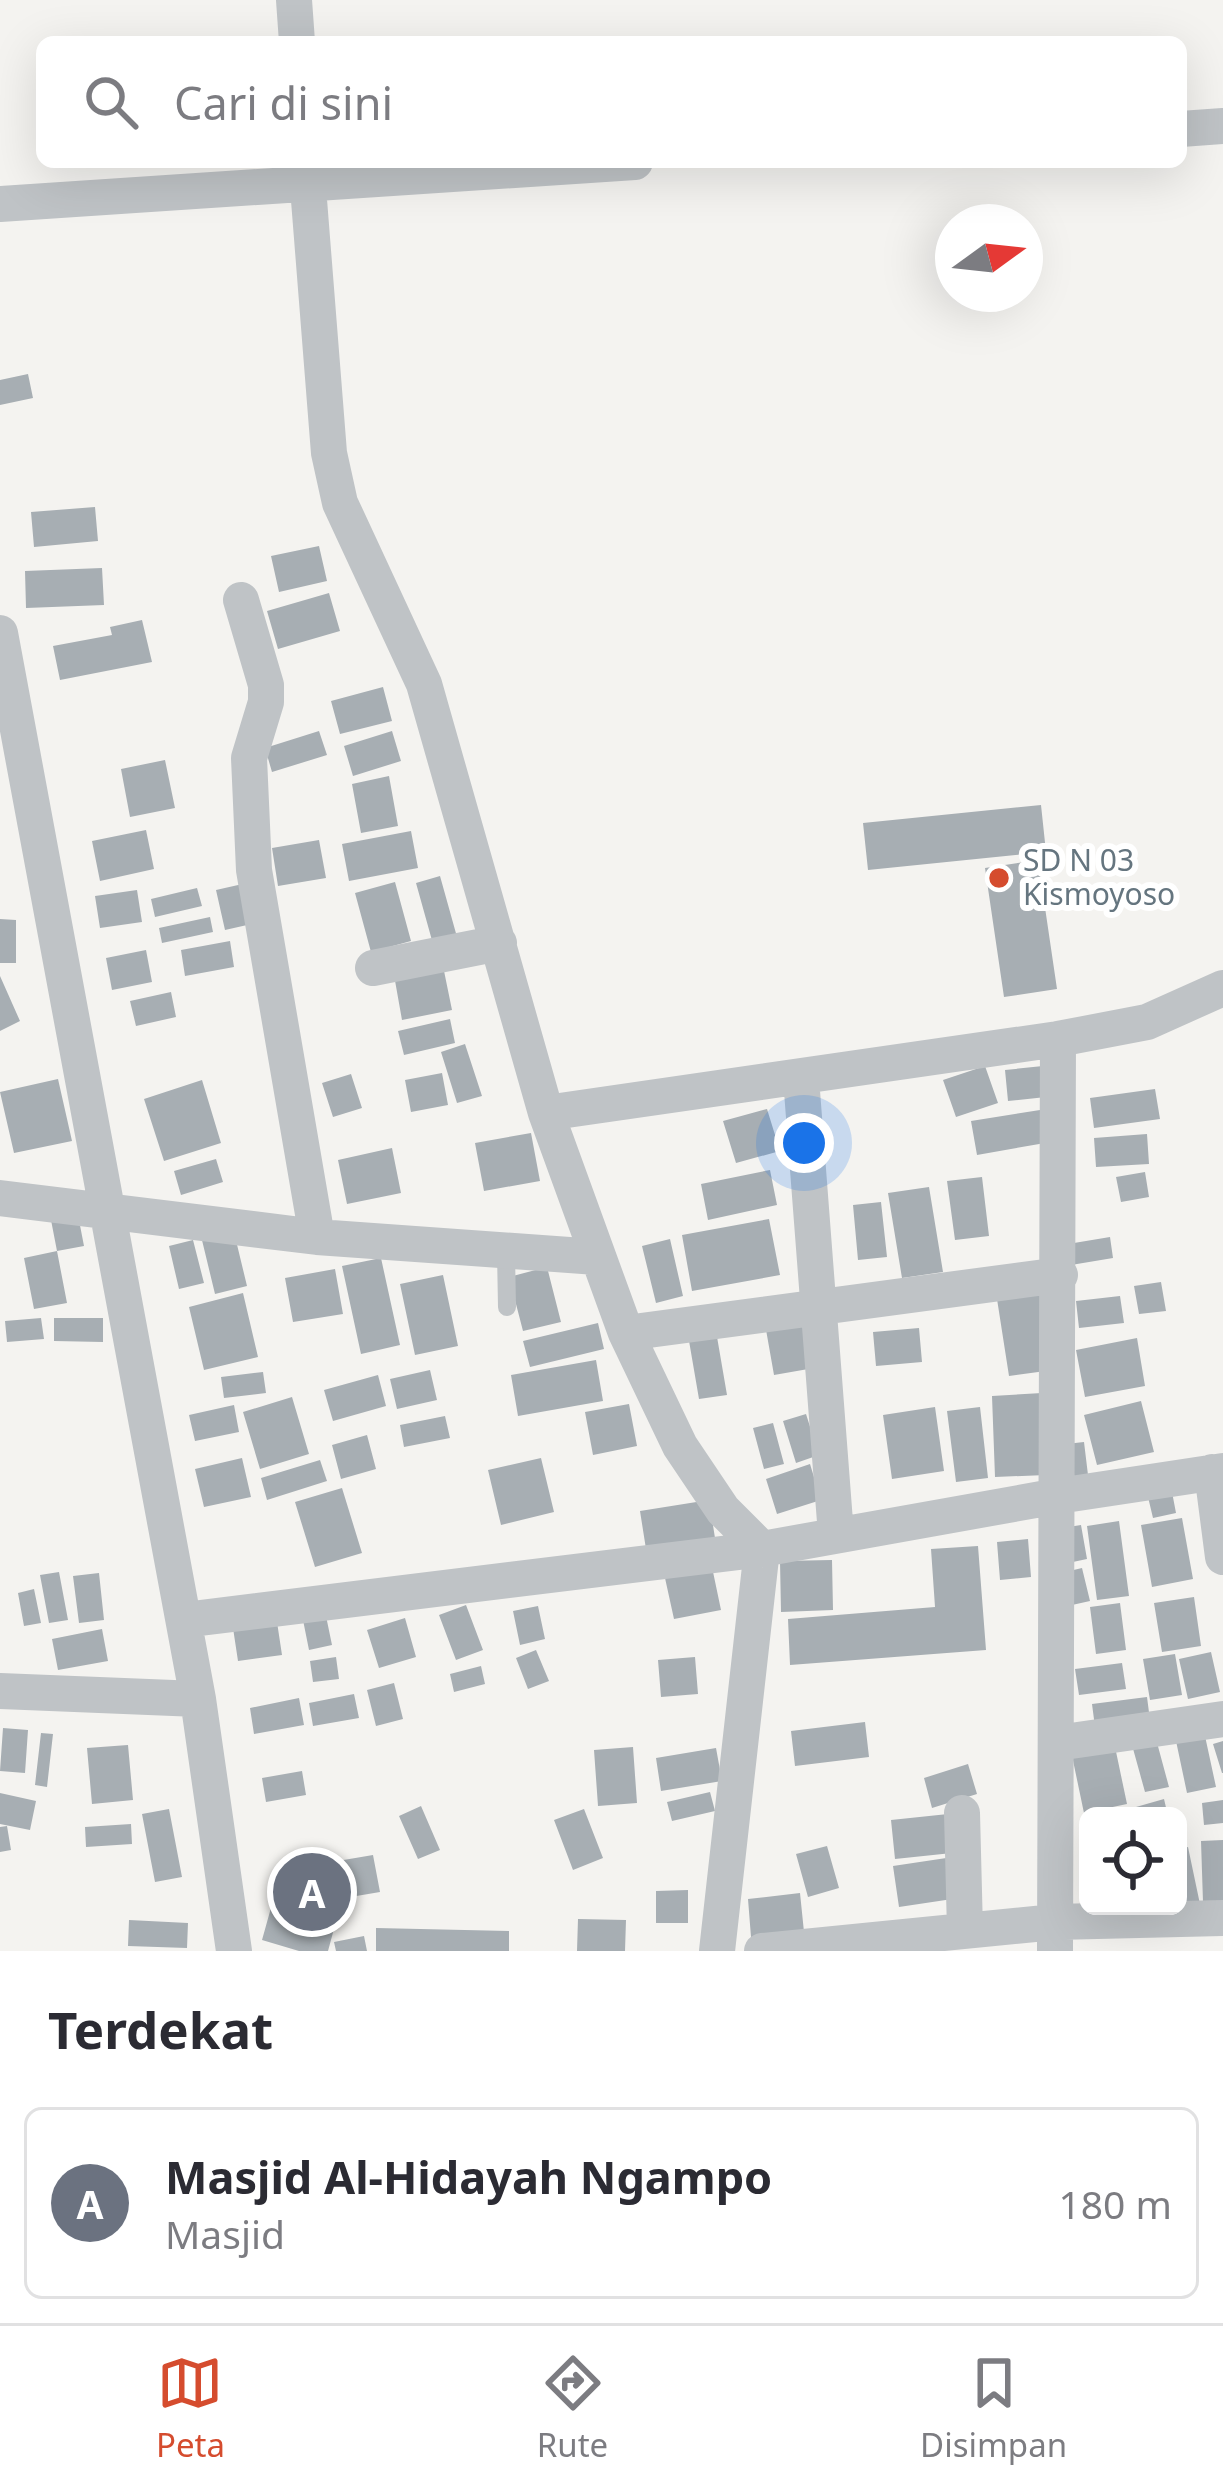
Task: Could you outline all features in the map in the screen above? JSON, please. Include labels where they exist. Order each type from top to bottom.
[{"type":"street","points":[[294,0],[297,36]]},
{"type":"street","points":[[1187,128],[1223,126]]},
{"type":"street","points":[[0,204],[307,172],[438,168]]},
{"type":"street","points":[[307,172],[329,453],[340,503],[424,684],[546,1113],[626,1333],[680,1446],[723,1510],[762,1549]]},
{"type":"street","points":[[241,600],[266,685],[266,702],[250,758],[254,870],[317,1237]]},
{"type":"street","points":[[0,633],[199,1699],[234,1951]]},
{"type":"street","points":[[373,968],[499,943]]},
{"type":"street","points":[[546,1113],[1058,1040],[1147,1022],[1223,988]]},
{"type":"street","points":[[1055,1937],[1058,1040]]},
{"type":"street","points":[[801,1078],[836,1535]]},
{"type":"street","points":[[0,1198],[317,1237],[597,1257]]},
{"type":"street","points":[[626,1333],[1060,1275]]},
{"type":"street","points":[[184,1620],[762,1549],[1217,1472],[1223,1557]]},
{"type":"street","points":[[717,1951],[762,1549]]},
{"type":"street","points":[[0,1691],[199,1699]]},
{"type":"street","points":[[1057,1743],[1223,1719]]},
{"type":"street","points":[[962,1813],[965,1931]]},
{"type":"street","points":[[762,1951],[965,1931],[1055,1937],[1223,1918]]},
{"type":"lane","points":[[506,1253],[507,1307]]},
{"type":"building","points":[[28,374],[33,398],[0,405],[0,380]]},
{"type":"building","points":[[95,507],[98,541],[34,547],[31,512]]},
{"type":"building","points":[[319,546],[327,581],[279,592],[271,556]]},
{"type":"building","points":[[102,568],[104,605],[26,608],[25,571]]},
{"type":"building","points":[[329,593],[340,631],[278,649],[267,611]]},
{"type":"building","points":[[142,620],[152,662],[60,680],[53,646],[112,635],[110,627]]},
{"type":"building","points":[[383,687],[392,721],[340,734],[331,701]]},
{"type":"building","points":[[319,731],[327,755],[272,772],[265,748]]},
{"type":"building","points":[[392,731],[401,761],[353,776],[344,746]]},
{"type":"building","points":[[165,760],[175,808],[130,817],[121,769]]},
{"type":"building","points":[[389,776],[398,826],[361,833],[352,784]]},
{"type":"building","points":[[1041,805],[1046,852],[868,870],[863,823]]},
{"type":"building","points":[[146,830],[154,869],[100,881],[92,841]]},
{"type":"building","points":[[411,831],[418,868],[349,881],[342,844]]},
{"type":"building","points":[[319,840],[326,878],[278,886],[272,848]]},
{"type":"building","points":[[1038,860],[1057,989],[1004,997],[985,868]]},
{"type":"building","points":[[440,876],[457,937],[433,944],[416,883]]},
{"type":"building","points":[[395,882],[411,941],[371,952],[355,893]]},
{"type":"building","points":[[247,883],[256,923],[225,930],[216,890]]},
{"type":"building","points":[[197,888],[202,906],[155,917],[151,899]]},
{"type":"building","points":[[137,890],[142,922],[100,928],[95,896]]},
{"type":"building","points":[[210,917],[213,932],[162,943],[159,928]]},
{"type":"building","points":[[0,919],[16,920],[16,963],[0,963]]},
{"type":"building","points":[[230,941],[234,967],[185,976],[181,950]]},
{"type":"building","points":[[146,950],[152,982],[112,990],[106,958]]},
{"type":"building","points":[[443,966],[452,1010],[402,1020],[394,975]]},
{"type":"building","points":[[0,976],[20,1021],[0,1031]]},
{"type":"building","points":[[171,992],[176,1017],[136,1026],[130,1001]]},
{"type":"building","points":[[450,1019],[455,1043],[404,1055],[398,1031]]},
{"type":"building","points":[[465,1044],[482,1096],[457,1103],[441,1052]]},
{"type":"building","points":[[985,1066],[998,1103],[956,1117],[943,1080]]},
{"type":"building","points":[[1043,1066],[1046,1097],[1008,1101],[1005,1070]]},
{"type":"building","points":[[442,1073],[448,1105],[411,1112],[405,1080]]},
{"type":"building","points":[[351,1074],[362,1108],[333,1117],[322,1083]]},
{"type":"building","points":[[58,1079],[72,1141],[14,1153],[0,1092]]},
{"type":"building","points":[[202,1080],[221,1143],[164,1161],[144,1099]]},
{"type":"building","points":[[1155,1089],[1160,1119],[1094,1128],[1090,1098]]},
{"type":"building","points":[[767,1109],[780,1151],[736,1163],[723,1121]]},
{"type":"building","points":[[1040,1110],[1045,1143],[977,1155],[971,1121]]},
{"type":"building","points":[[531,1133],[540,1181],[484,1191],[475,1143]]},
{"type":"building","points":[[1147,1134],[1149,1164],[1096,1167],[1094,1138]]},
{"type":"building","points":[[392,1148],[401,1193],[347,1204],[338,1160]]},
{"type":"building","points":[[216,1159],[223,1182],[181,1195],[174,1171]]},
{"type":"building","points":[[770,1170],[777,1205],[708,1220],[701,1184]]},
{"type":"building","points":[[1145,1172],[1149,1197],[1121,1202],[1116,1177]]},
{"type":"building","points":[[982,1177],[989,1236],[955,1240],[947,1181]]},
{"type":"building","points":[[929,1187],[943,1272],[902,1278],[888,1193]]},
{"type":"building","points":[[881,1202],[887,1257],[858,1260],[853,1205]]},
{"type":"building","points":[[78,1215],[84,1246],[57,1251],[51,1220]]},
{"type":"building","points":[[769,1219],[780,1275],[692,1291],[682,1235]]},
{"type":"building","points":[[233,1228],[247,1286],[215,1294],[201,1236]]},
{"type":"building","points":[[1110,1237],[1113,1258],[1071,1265],[1068,1244]]},
{"type":"building","points":[[670,1239],[683,1296],[656,1303],[642,1246]]},
{"type":"building","points":[[193,1240],[204,1283],[179,1289],[169,1246]]},
{"type":"building","points":[[57,1251],[67,1303],[34,1309],[24,1258]]},
{"type":"building","points":[[381,1258],[400,1345],[361,1354],[342,1266]]},
{"type":"building","points":[[547,1267],[561,1322],[523,1331],[509,1277]]},
{"type":"building","points":[[335,1269],[343,1314],[293,1322],[285,1278]]},
{"type":"building","points":[[443,1275],[458,1346],[415,1355],[400,1284]]},
{"type":"building","points":[[1161,1282],[1166,1311],[1139,1314],[1134,1286]]},
{"type":"building","points":[[243,1293],[258,1357],[204,1370],[189,1307]]},
{"type":"building","points":[[1042,1293],[1053,1370],[1009,1376],[997,1299]]},
{"type":"building","points":[[1120,1296],[1124,1323],[1079,1328],[1076,1301]]},
{"type":"building","points":[[805,1317],[814,1368],[774,1375],[765,1324]]},
{"type":"building","points":[[41,1318],[44,1339],[7,1342],[5,1321]]},
{"type":"building","points":[[54,1318],[103,1318],[103,1342],[54,1341]]},
{"type":"building","points":[[598,1323],[604,1349],[530,1367],[523,1341]]},
{"type":"building","points":[[919,1328],[922,1362],[876,1366],[873,1332]]},
{"type":"building","points":[[716,1331],[727,1395],[699,1399],[688,1335]]},
{"type":"building","points":[[1137,1338],[1145,1386],[1085,1397],[1076,1350]]},
{"type":"building","points":[[596,1360],[603,1401],[518,1416],[511,1375]]},
{"type":"building","points":[[430,1370],[437,1400],[397,1409],[390,1379]]},
{"type":"building","points":[[263,1372],[266,1393],[224,1398],[221,1377]]},
{"type":"building","points":[[378,1375],[386,1406],[333,1421],[324,1390]]},
{"type":"building","points":[[1042,1393],[1046,1475],[995,1477],[992,1396]]},
{"type":"building","points":[[292,1397],[309,1454],[260,1469],[243,1412]]},
{"type":"building","points":[[1141,1401],[1154,1452],[1097,1465],[1084,1415]]},
{"type":"building","points":[[629,1404],[637,1446],[593,1455],[585,1412]]},
{"type":"building","points":[[234,1405],[239,1432],[195,1441],[189,1415]]},
{"type":"building","points":[[935,1407],[944,1471],[892,1479],[883,1415]]},
{"type":"building","points":[[980,1407],[988,1478],[956,1482],[947,1411]]},
{"type":"building","points":[[806,1414],[819,1455],[796,1463],[783,1421]]},
{"type":"building","points":[[445,1416],[450,1438],[404,1447],[400,1425]]},
{"type":"building","points":[[773,1423],[784,1464],[764,1469],[753,1428]]},
{"type":"building","points":[[367,1435],[376,1469],[341,1479],[332,1445]]},
{"type":"building","points":[[1084,1442],[1088,1475],[1070,1477],[1066,1444]]},
{"type":"building","points":[[242,1458],[251,1497],[204,1507],[195,1469]]},
{"type":"building","points":[[541,1458],[554,1512],[501,1525],[488,1470]]},
{"type":"building","points":[[320,1460],[327,1481],[267,1500],[261,1478]]},
{"type":"building","points":[[810,1464],[821,1500],[777,1514],[766,1479]]},
{"type":"building","points":[[342,1488],[362,1553],[315,1567],[295,1502]]},
{"type":"building","points":[[1172,1492],[1176,1513],[1153,1518],[1148,1497]]},
{"type":"building","points":[[709,1500],[715,1538],[646,1549],[640,1511]]},
{"type":"building","points":[[1182,1518],[1193,1579],[1152,1587],[1141,1525]]},
{"type":"building","points":[[1119,1521],[1129,1596],[1097,1600],[1087,1526]]},
{"type":"building","points":[[1081,1525],[1087,1559],[1068,1563],[1062,1528]]},
{"type":"building","points":[[1028,1539],[1031,1577],[1000,1580],[997,1542]]},
{"type":"building","points":[[978,1546],[986,1650],[790,1665],[788,1619],[935,1607],[931,1549]]},
{"type":"building","points":[[832,1560],[833,1610],[781,1612],[780,1561]]},
{"type":"building","points":[[712,1567],[721,1610],[674,1619],[665,1578]]},
{"type":"building","points":[[1082,1568],[1090,1601],[1072,1605],[1065,1572]]},
{"type":"building","points":[[59,1572],[68,1620],[49,1623],[40,1575]]},
{"type":"building","points":[[99,1573],[104,1620],[79,1623],[73,1576]]},
{"type":"building","points":[[34,1589],[41,1623],[24,1626],[18,1593]]},
{"type":"building","points":[[1194,1597],[1201,1646],[1162,1652],[1154,1603]]},
{"type":"building","points":[[1120,1603],[1126,1650],[1096,1654],[1090,1607]]},
{"type":"building","points":[[466,1605],[483,1650],[456,1660],[439,1615]]},
{"type":"building","points":[[538,1606],[545,1639],[520,1645],[513,1611]]},
{"type":"building","points":[[326,1616],[332,1645],[309,1650],[303,1620]]},
{"type":"building","points":[[405,1618],[416,1657],[379,1668],[367,1630]]},
{"type":"building","points":[[277,1622],[282,1655],[238,1661],[233,1628]]},
{"type":"building","points":[[102,1629],[108,1661],[58,1670],[52,1639]]},
{"type":"building","points":[[536,1650],[549,1681],[528,1689],[516,1658]]},
{"type":"building","points":[[1211,1652],[1220,1692],[1188,1699],[1179,1659]]},
{"type":"building","points":[[1175,1654],[1182,1695],[1150,1700],[1143,1659]]},
{"type":"building","points":[[336,1657],[339,1679],[313,1682],[310,1661]]},
{"type":"building","points":[[695,1657],[698,1694],[661,1697],[658,1660]]},
{"type":"building","points":[[1122,1663],[1126,1689],[1079,1695],[1075,1669]]},
{"type":"building","points":[[481,1666],[485,1684],[454,1692],[450,1674]]},
{"type":"building","points":[[394,1683],[403,1719],[376,1726],[367,1690]]},
{"type":"building","points":[[354,1694],[359,1718],[313,1726],[309,1703]]},
{"type":"building","points":[[1147,1697],[1150,1720],[1095,1727],[1092,1704]]},
{"type":"building","points":[[299,1698],[304,1725],[254,1734],[250,1708]]},
{"type":"building","points":[[865,1722],[869,1757],[795,1766],[791,1731]]},
{"type":"building","points":[[3,1728],[28,1730],[25,1773],[0,1771]]},
{"type":"building","points":[[41,1733],[53,1734],[47,1787],[35,1785]]},
{"type":"building","points":[[1205,1736],[1216,1787],[1187,1793],[1176,1741]]},
{"type":"building","points":[[1156,1739],[1169,1787],[1145,1792],[1132,1745]]},
{"type":"building","points":[[1223,1741],[1223,1773],[1222,1773],[1213,1744]]},
{"type":"building","points":[[1114,1742],[1127,1804],[1083,1807],[1071,1751]]},
{"type":"building","points":[[128,1745],[133,1800],[92,1804],[87,1748]]},
{"type":"building","points":[[633,1747],[637,1803],[598,1806],[594,1750]]},
{"type":"building","points":[[716,1748],[722,1781],[661,1791],[656,1758]]},
{"type":"building","points":[[968,1764],[977,1794],[932,1808],[924,1778]]},
{"type":"building","points":[[302,1771],[306,1795],[266,1802],[262,1778]]},
{"type":"building","points":[[710,1792],[715,1811],[672,1821],[667,1802]]},
{"type":"building","points":[[0,1793],[36,1801],[30,1830],[0,1824]]},
{"type":"building","points":[[1164,1799],[1166,1807],[1136,1807]]},
{"type":"building","points":[[1223,1800],[1223,1823],[1204,1825],[1202,1803]]},
{"type":"building","points":[[421,1806],[440,1850],[418,1859],[399,1816]]},
{"type":"building","points":[[169,1809],[182,1877],[155,1882],[142,1814]]},
{"type":"building","points":[[584,1809],[603,1858],[573,1870],[554,1820]]},
{"type":"building","points":[[948,1814],[952,1853],[895,1859],[891,1820]]},
{"type":"building","points":[[131,1824],[132,1844],[86,1847],[85,1827]]},
{"type":"building","points":[[7,1826],[11,1850],[0,1852],[0,1827]]},
{"type":"building","points":[[1223,1840],[1223,1901],[1203,1902],[1201,1841]]},
{"type":"building","points":[[827,1846],[839,1888],[808,1897],[796,1854]]},
{"type":"building","points":[[1188,1847],[1201,1909],[1187,1907]]},
{"type":"building","points":[[373,1855],[380,1892],[327,1901],[320,1864]]},
{"type":"building","points":[[953,1857],[959,1898],[899,1907],[893,1866]]},
{"type":"building","points":[[688,1890],[688,1923],[656,1923],[656,1891]]},
{"type":"building","points":[[800,1893],[804,1932],[751,1937],[748,1899]]},
{"type":"building","points":[[274,1897],[338,1914],[328,1951],[299,1951],[262,1940]]},
{"type":"building","points":[[578,1919],[626,1920],[625,1951],[577,1951]]},
{"type":"building","points":[[129,1920],[188,1923],[187,1948],[128,1946]]},
{"type":"building","points":[[376,1928],[509,1931],[509,1951],[376,1951]]},
{"type":"building","points":[[364,1936],[367,1951],[336,1951],[334,1942]]},
{"type":"place","name":"SD N 03 Kismoyoso","points":[[999,878]]},
{"type":"place","name":"Masjid Al-Hidayah Ngampo","points":[[312,1892]]}]
